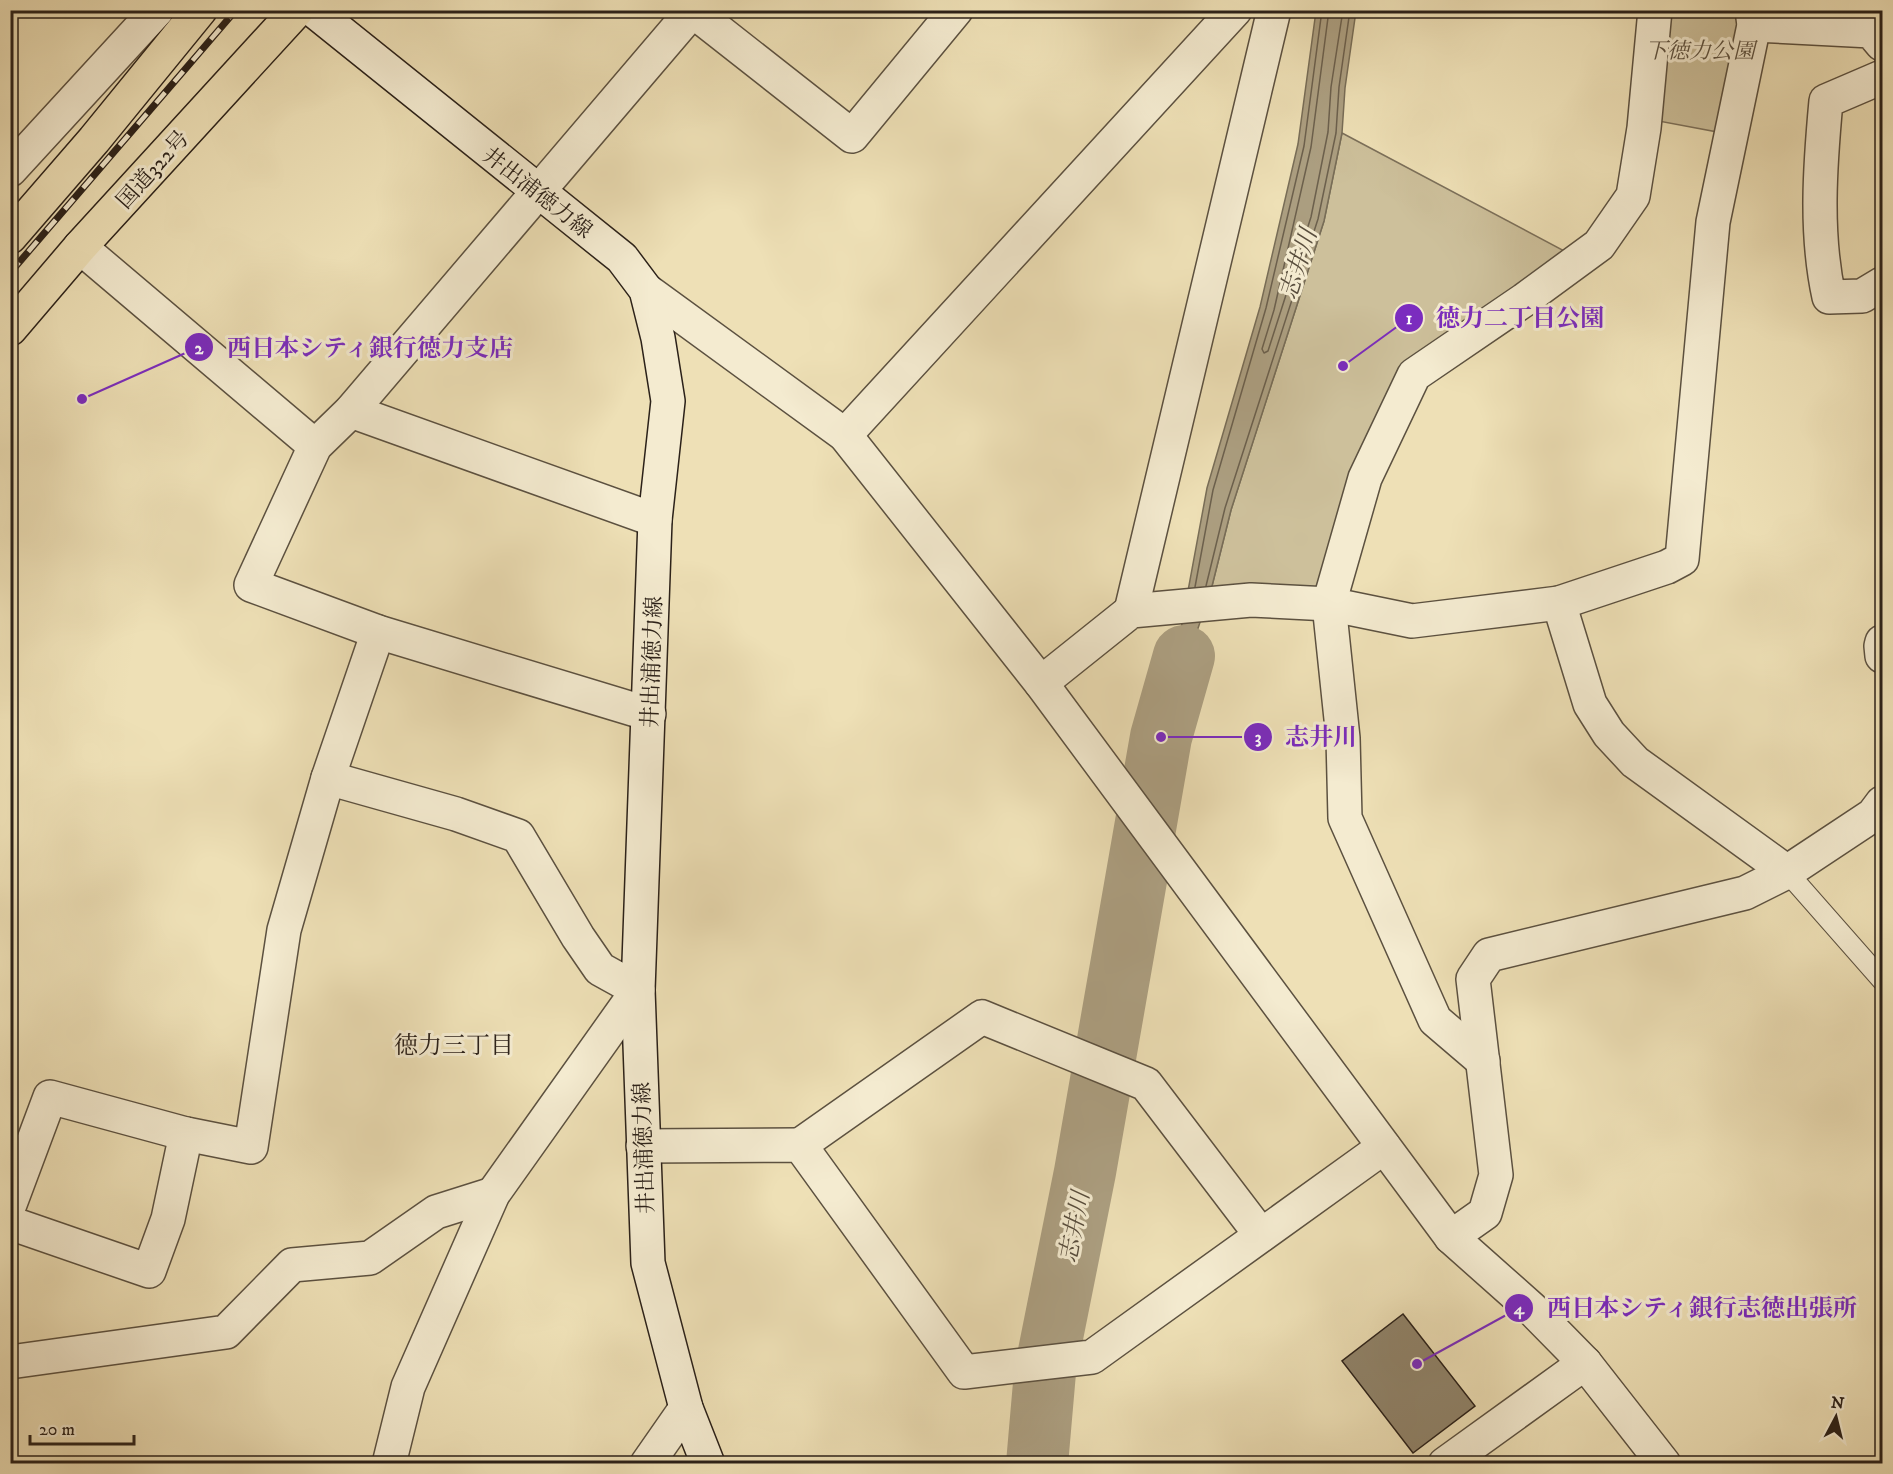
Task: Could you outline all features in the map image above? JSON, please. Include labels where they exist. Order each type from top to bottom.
[{"type":"highway","points":[[10,237],[94,140],[200,10]]},
{"type":"highway","name":"国道322号","points":[[10,329],[80,248],[297,10]]},
{"type":"street","points":[[10,170],[157,10]]},
{"type":"street","name":"井出浦徳力線","points":[[313,10],[622,258],[646,290],[658,338],[669,401],[655,520],[638,990],[648,1263],[686,1408],[708,1464]]},
{"type":"street","points":[[649,714],[378,632],[251,585],[315,446],[351,411],[693,11],[852,136],[956,10]]},
{"type":"street","points":[[845,435],[1235,10]]},
{"type":"street","points":[[1131,611],[1274,10]]},
{"type":"street","points":[[1483,1061],[1435,1020],[1345,818],[1343,738],[1329,604],[1365,478],[1414,375],[1524,300],[1599,245],[1633,196],[1644,128],[1655,10]]},
{"type":"street","points":[[1041,683],[1131,611],[1251,600],[1329,604],[1412,621],[1559,603],[1667,567],[1682,559],[1713,222],[1753,18],[1871,31],[1882,44]]},
{"type":"street","points":[[1882,77],[1826,101],[1819,178],[1822,267],[1828,297],[1862,296],[1882,284]]},
{"type":"street","points":[[80,248],[315,446]]},
{"type":"street","points":[[646,290],[845,435],[1041,683],[1451,1237],[1532,1309],[1585,1363],[1664,1464]]},
{"type":"street","points":[[351,411],[655,520]]},
{"type":"street","points":[[1559,603],[1590,704],[1609,734],[1635,762],[1787,872]]},
{"type":"street","points":[[10,1204],[50,1097],[186,1134],[251,1147],[284,930],[328,778],[378,632]]},
{"type":"street","points":[[1882,642],[1882,656]]},
{"type":"street","points":[[328,778],[456,814],[518,836],[578,937],[600,969],[638,990],[493,1194],[408,1387],[389,1464]]},
{"type":"street","points":[[1451,1237],[1485,1213],[1496,1175],[1473,979],[1489,955],[1745,893],[1787,872],[1873,815],[1882,803]]},
{"type":"street","points":[[643,1146],[800,1145],[982,1017],[1146,1084],[1261,1236]]},
{"type":"street","points":[[10,1223],[149,1271],[168,1219],[186,1134]]},
{"type":"street","points":[[800,1145],[964,1372],[1092,1357],[1384,1147]]},
{"type":"street","points":[[10,1362],[226,1332],[292,1265],[370,1258],[436,1212],[493,1194]]},
{"type":"street","points":[[1445,1464],[1585,1363]]},
{"type":"street","points":[[647,1464],[686,1408]]},
{"type":"lane","points":[[1787,872],[1882,980]]},
{"type":"green space","name":"下徳力公園","points":[[1665,11],[1743,11],[1723,133],[1653,120]]},
{"type":"green space","points":[[1342,133],[1570,254],[1419,357],[1321,594],[1211,590],[1231,510],[1324,221]]},
{"type":"water","points":[[1316,11],[1356,11],[1345,88],[1342,133],[1324,221],[1231,510],[1211,590],[1161,737],[1207,488],[1260,307],[1298,144]]},
{"type":"building","points":[[1403,1314],[1475,1406],[1413,1453],[1342,1361]]},
{"type":"waterway","name":"志井川","points":[[1037,1464],[1045,1372],[1085,1172],[1161,737],[1184,656]]},
{"type":"railway","points":[[10,273],[236,10]]},
{"type":"place","name":"徳力二丁目公園","points":[[1343,366]]},
{"type":"place","name":"西日本シティ銀行徳力支店","points":[[82,399]]},
{"type":"place","name":"志井川","points":[[1161,737]]},
{"type":"place","name":"西日本シティ銀行志徳出張所","points":[[1417,1364]]},
{"type":"district","name":"徳力三丁目","points":[[454,1045]]}]
